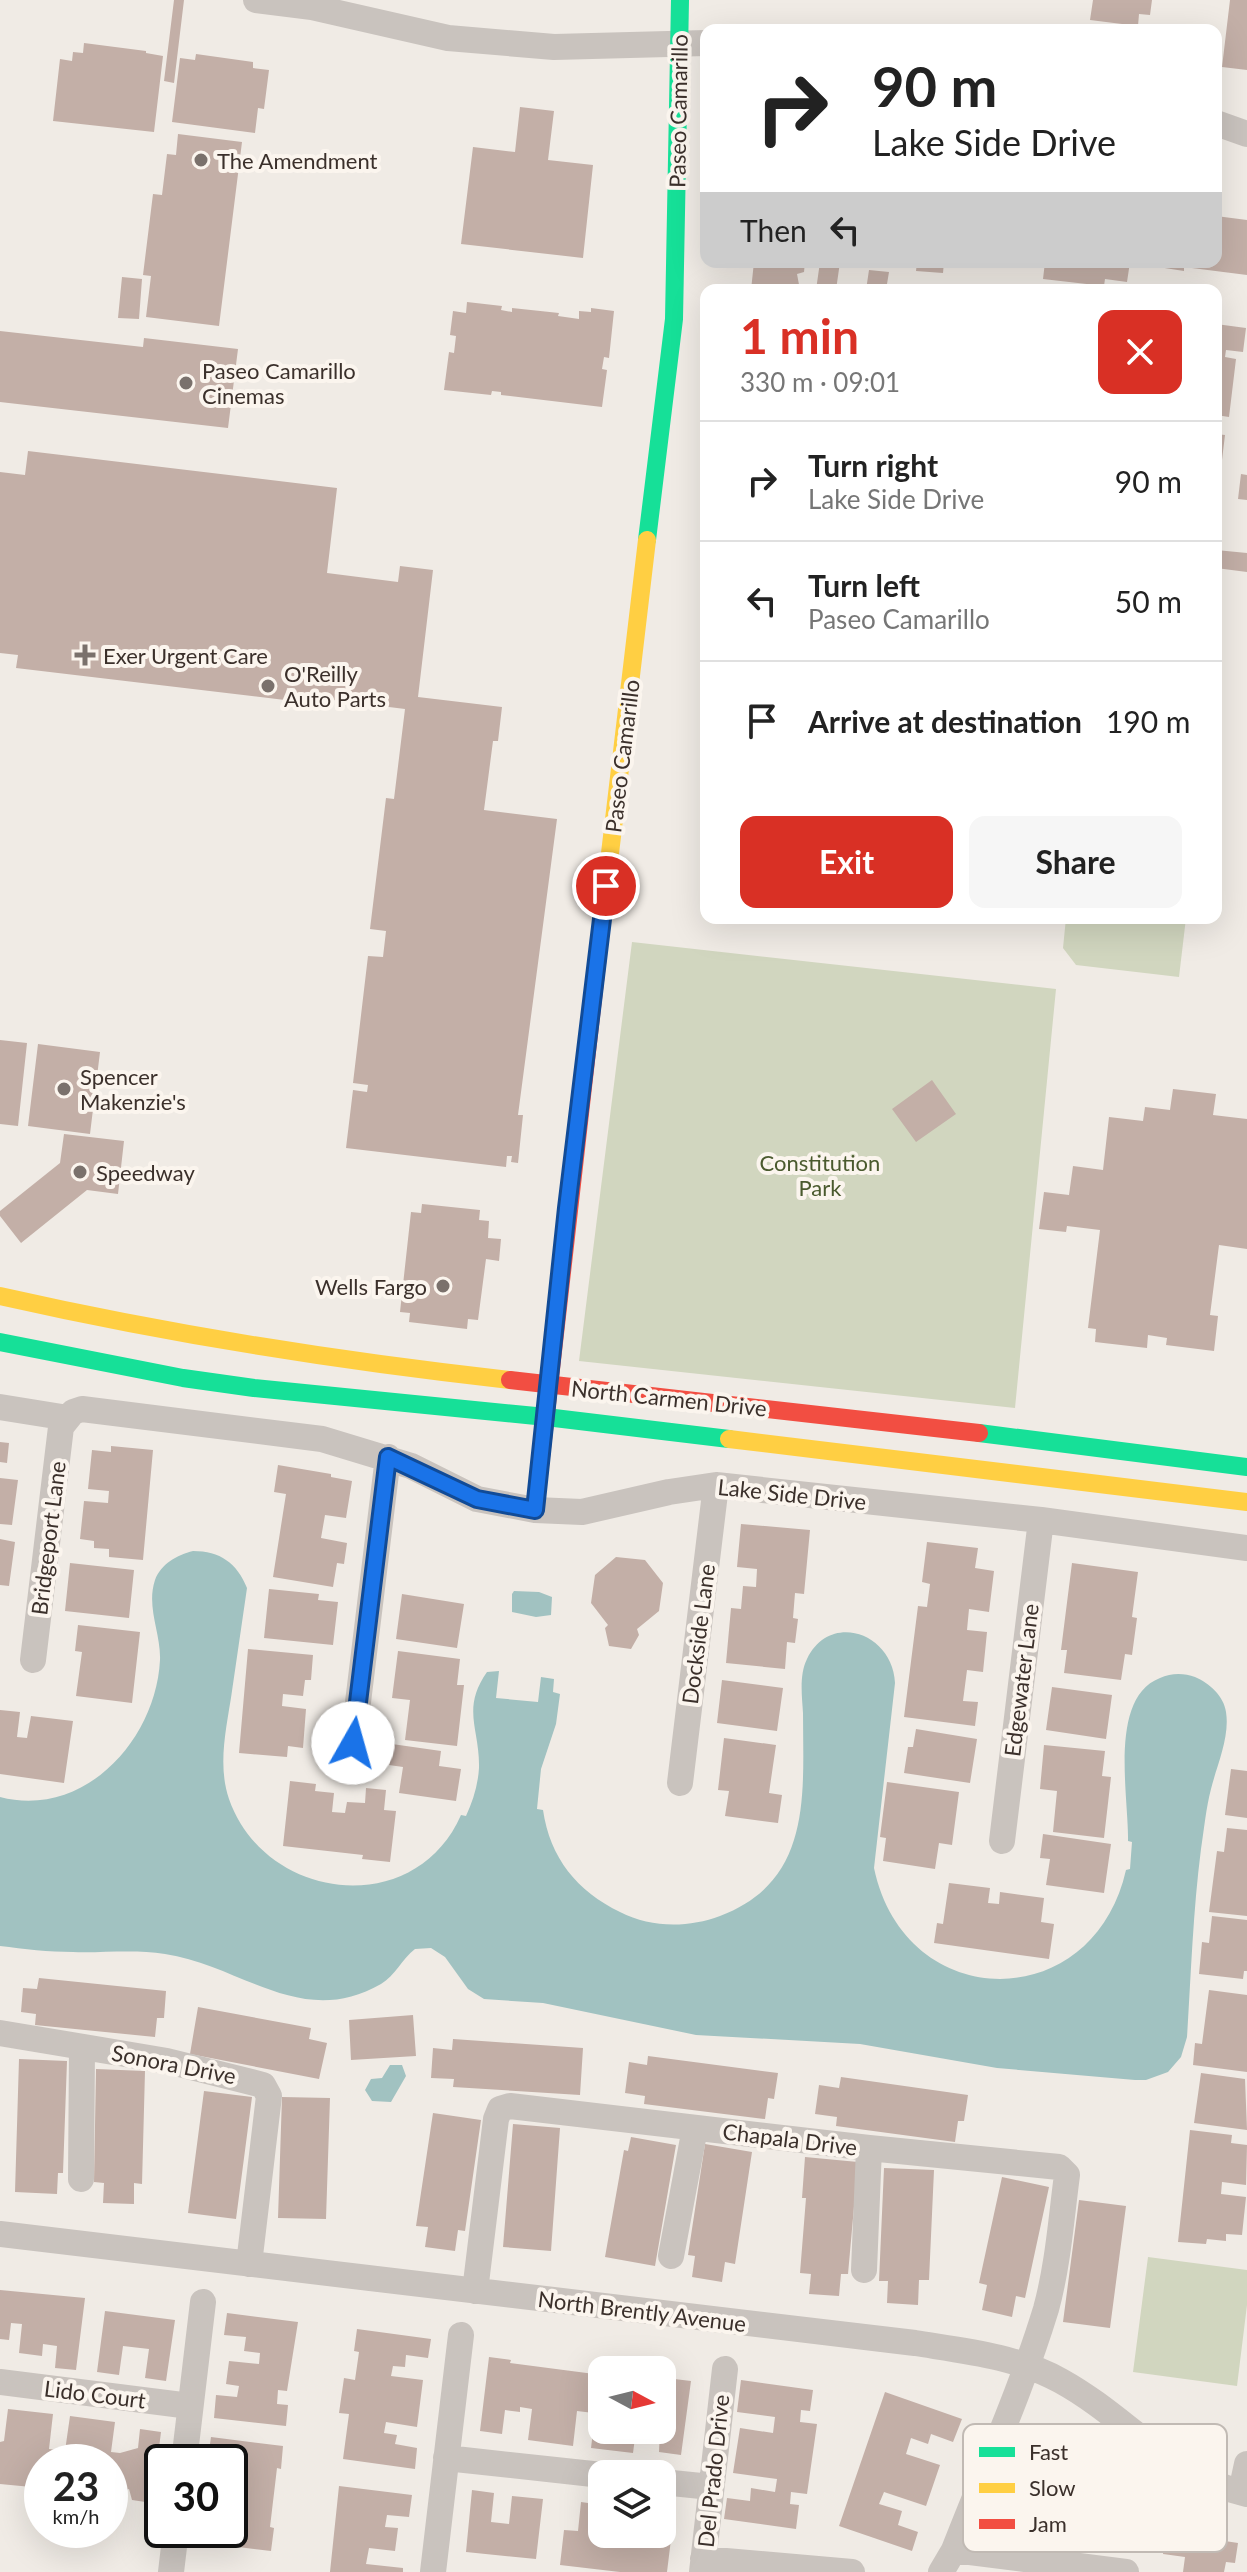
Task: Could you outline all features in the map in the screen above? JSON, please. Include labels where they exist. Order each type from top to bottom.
[{"type":"main road","name":"Paseo Camarillo","points":[[535,1510],[572,1163],[674,319],[680,0]]},
{"type":"main road","name":"North Carmen Drive","points":[[0,1296],[120,1323],[282,1351],[549,1385],[968,1430],[1247,1467]]},
{"type":"main road","name":"North Carmen Drive","points":[[0,1342],[183,1378],[254,1388],[546,1417],[1247,1502]]},
{"type":"street","points":[[256,0],[312,7],[448,38],[554,47],[700,43]]},
{"type":"street","points":[[1222,125],[1247,134]]},
{"type":"street","points":[[0,1407],[68,1418]]},
{"type":"street","name":"Lake Side Drive","points":[[68,1418],[82,1409],[99,1410],[322,1439],[388,1457],[477,1499],[535,1510],[582,1512],[679,1489],[716,1485],[1041,1520],[1247,1548]]},
{"type":"street","name":"Bridgeport Lane","points":[[33,1660],[61,1427],[68,1418]]},
{"type":"street","points":[[353,1743],[388,1457]]},
{"type":"street","name":"Dockside Lane","points":[[680,1783],[716,1485]]},
{"type":"street","name":"Edgewater Lane","points":[[1002,1841],[1041,1520]]},
{"type":"street","name":"Sonora Drive","points":[[0,2033],[167,2061],[263,2085],[269,2096],[249,2264]]},
{"type":"street","points":[[81,2179],[82,2047]]},
{"type":"street","name":"Chapala Drive","points":[[475,2291],[496,2119],[500,2109],[510,2106],[1059,2167],[1067,2175],[1055,2270],[1027,2365]]},
{"type":"street","points":[[671,2256],[695,2128]]},
{"type":"street","points":[[864,2270],[869,2148]]},
{"type":"street","name":"North Brently Avenue","points":[[0,2234],[983,2353],[1027,2365],[1060,2380],[1122,2424]]},
{"type":"street","points":[[186,2444],[203,2302]]},
{"type":"street","points":[[433,2572],[461,2335]]},
{"type":"street","points":[[1003,2424],[1027,2365]]},
{"type":"street","name":"Del Prado Drive","points":[[703,2566],[725,2369]]},
{"type":"street","name":"Lido Court","points":[[0,2382],[190,2406]]},
{"type":"street","points":[[446,2458],[588,2473]]},
{"type":"street","points":[[1244,2493],[1247,2464]]},
{"type":"street","points":[[676,2483],[711,2487]]},
{"type":"street","points":[[963,2524],[948,2561],[1126,2572]]},
{"type":"street","points":[[171,2572],[174,2548]]},
{"type":"street","points":[[703,2566],[852,2572]]},
{"type":"green space","points":[[1065,924],[1185,924],[1179,977],[1076,965],[1063,948]]},
{"type":"green space","name":"Constitution Park","points":[[632,942],[1056,989],[1015,1408],[579,1361]]},
{"type":"green space","points":[[1148,2257],[1247,2270],[1247,2305],[1237,2386],[1133,2372]]},
{"type":"water","points":[[193,1551],[211,1553],[226,1560],[233,1565],[247,1588],[224,1745],[225,1786],[229,1799],[247,1834],[274,1860],[306,1877],[341,1885],[377,1883],[410,1871],[439,1849],[461,1815],[466,1816],[475,1793],[479,1768],[473,1708],[475,1697],[487,1672],[499,1671],[496,1698],[538,1702],[541,1677],[554,1679],[553,1692],[560,1694],[556,1724],[541,1769],[537,1809],[543,1810],[552,1843],[568,1871],[605,1904],[644,1921],[682,1924],[720,1916],[750,1901],[772,1881],[787,1858],[796,1832],[803,1774],[804,1665],[817,1644],[830,1635],[844,1632],[859,1634],[884,1651],[892,1666],[895,1683],[874,1868],[892,1916],[922,1951],[959,1972],[999,1979],[1040,1972],[1077,1952],[1107,1918],[1126,1870],[1130,1869],[1132,1842],[1128,1841],[1125,1750],[1133,1706],[1144,1689],[1164,1676],[1182,1674],[1200,1680],[1210,1686],[1222,1701],[1227,1722],[1201,1849],[1187,2037],[1181,2057],[1168,2072],[1146,2080],[1135,2080],[997,2068],[860,2044],[696,2035],[543,2003],[484,1999],[468,1989],[445,1957],[431,1948],[415,1949],[381,1984],[352,1996],[324,2000],[298,1998],[193,1960],[165,1954],[0,1946],[0,1797],[31,1801],[60,1796],[86,1784],[110,1767],[130,1744],[145,1718],[155,1690],[160,1660],[152,1600],[155,1580],[170,1561]]},
{"type":"water","points":[[514,1591],[539,1592],[552,1597],[551,1615],[536,1617],[512,1612]]},
{"type":"water","points":[[390,2065],[402,2065],[406,2076],[391,2102],[372,2101],[365,2090],[371,2079],[382,2078]]},
{"type":"building","points":[[174,0],[184,0],[174,83],[164,81]]},
{"type":"building","points":[[1093,0],[1152,0],[1150,15],[1139,14],[1138,24],[1090,20]]},
{"type":"building","points":[[1230,0],[1247,0],[1247,70],[1222,67]]},
{"type":"building","points":[[84,43],[163,56],[154,132],[53,121],[60,59],[72,61],[73,52],[83,53]]},
{"type":"building","points":[[196,54],[253,62],[253,68],[269,70],[264,109],[258,108],[255,133],[172,122],[180,58],[195,60]]},
{"type":"building","points":[[520,107],[554,111],[548,160],[593,165],[583,258],[461,244],[473,147],[515,152]]},
{"type":"building","points":[[178,134],[242,142],[219,326],[146,317],[151,276],[143,275],[153,194],[162,195],[167,154],[176,155]]},
{"type":"building","points":[[1222,217],[1247,220],[1247,275],[1192,268],[1222,268]]},
{"type":"building","points":[[753,268],[804,268],[804,272],[797,274],[799,284],[752,284]]},
{"type":"building","points":[[819,268],[839,268],[837,284],[817,284]]},
{"type":"building","points":[[916,268],[943,268],[943,273],[916,271]]},
{"type":"building","points":[[1044,268],[1129,268],[1127,282],[1105,279],[1104,284],[1087,284],[1043,279]]},
{"type":"building","points":[[869,270],[889,272],[887,284],[867,284]]},
{"type":"building","points":[[122,277],[142,279],[139,319],[118,318]]},
{"type":"building","points":[[467,302],[502,306],[501,310],[512,312],[512,308],[559,313],[558,316],[579,319],[579,311],[591,312],[591,308],[614,311],[609,358],[604,357],[602,369],[607,370],[602,407],[501,395],[501,392],[492,391],[491,395],[444,390],[449,352],[454,353],[456,336],[450,335],[453,311],[466,313]]},
{"type":"building","points":[[1222,325],[1246,328],[1243,352],[1226,350],[1225,357],[1236,359],[1229,417],[1222,416]]},
{"type":"building","points":[[0,331],[143,347],[144,338],[238,349],[228,428],[0,402]]},
{"type":"building","points":[[28,451],[337,488],[327,573],[398,582],[400,566],[433,570],[418,697],[502,707],[498,741],[493,741],[484,810],[557,819],[518,1115],[523,1115],[518,1163],[511,1162],[512,1156],[507,1156],[506,1167],[346,1148],[353,1090],[367,1092],[368,1085],[353,1083],[368,956],[383,957],[386,931],[370,929],[386,798],[394,799],[405,709],[293,695],[294,689],[287,688],[285,700],[16,668],[18,655],[0,653],[0,472],[25,475]]},
{"type":"building","points":[[1241,474],[1247,475],[1247,500],[1238,499]]},
{"type":"building","points":[[1222,551],[1247,553],[1247,572],[1222,569]]},
{"type":"building","points":[[0,1040],[27,1043],[18,1126],[0,1124]]},
{"type":"building","name":"Spencer Makenzie's","points":[[38,1044],[100,1052],[90,1134],[28,1126]]},
{"type":"building","points":[[932,1080],[956,1114],[916,1142],[892,1109]]},
{"type":"building","points":[[1173,1089],[1216,1094],[1213,1115],[1247,1119],[1247,1249],[1219,1245],[1210,1315],[1218,1316],[1214,1351],[1166,1345],[1167,1338],[1148,1335],[1147,1348],[1095,1342],[1096,1329],[1088,1328],[1100,1230],[1067,1226],[1066,1232],[1039,1229],[1044,1192],[1069,1195],[1073,1166],[1103,1170],[1109,1117],[1143,1121],[1145,1107],[1170,1110]]},
{"type":"building","points":[[64,1134],[124,1141],[118,1194],[87,1190],[21,1243],[0,1216],[0,1211],[60,1163]]},
{"type":"building","name":"Wells Fargo","points":[[422,1204],[480,1210],[479,1220],[489,1221],[488,1238],[501,1239],[499,1261],[486,1259],[478,1320],[468,1319],[467,1329],[409,1322],[410,1313],[400,1312],[411,1212],[421,1213]]},
{"type":"building","points":[[0,1442],[9,1443],[7,1463],[0,1462]]},
{"type":"building","points":[[111,1446],[153,1450],[143,1560],[109,1557],[109,1549],[94,1548],[94,1541],[80,1539],[84,1501],[108,1503],[109,1491],[88,1489],[92,1450],[111,1452]]},
{"type":"building","points":[[278,1465],[331,1474],[331,1477],[352,1481],[346,1518],[325,1515],[321,1538],[347,1543],[344,1564],[337,1563],[333,1587],[273,1577],[286,1494],[274,1492]]},
{"type":"building","points":[[0,1478],[18,1480],[12,1525],[0,1524]]},
{"type":"building","points":[[741,1524],[810,1530],[804,1594],[795,1593],[793,1618],[798,1619],[795,1643],[787,1642],[785,1669],[726,1663],[731,1608],[741,1609],[743,1586],[756,1587],[757,1569],[737,1567]]},
{"type":"building","points":[[0,1539],[15,1542],[9,1586],[0,1585]]},
{"type":"building","points":[[927,1542],[978,1548],[975,1568],[994,1571],[989,1612],[969,1609],[967,1630],[987,1632],[983,1672],[967,1670],[963,1701],[978,1702],[975,1726],[904,1717],[918,1606],[927,1607],[930,1584],[922,1582]]},
{"type":"building","points":[[616,1557],[645,1560],[663,1583],[659,1611],[637,1629],[639,1635],[631,1649],[609,1646],[605,1628],[608,1625],[591,1603],[595,1575]]},
{"type":"building","points":[[70,1563],[134,1570],[129,1618],[65,1611]]},
{"type":"building","points":[[1072,1563],[1138,1572],[1132,1617],[1137,1618],[1132,1655],[1125,1654],[1121,1680],[1064,1673],[1067,1650],[1061,1650]]},
{"type":"building","points":[[269,1589],[319,1594],[318,1600],[338,1602],[333,1645],[264,1638]]},
{"type":"building","points":[[402,1594],[464,1604],[457,1648],[396,1639]]},
{"type":"building","points":[[78,1625],[140,1632],[132,1703],[76,1696],[82,1652],[75,1651]]},
{"type":"building","points":[[248,1649],[313,1655],[311,1680],[305,1680],[303,1696],[283,1694],[282,1706],[306,1709],[303,1748],[288,1746],[287,1757],[239,1753]]},
{"type":"building","points":[[398,1651],[460,1659],[457,1685],[464,1685],[457,1746],[405,1740],[410,1700],[392,1698]]},
{"type":"building","points":[[722,1680],[783,1688],[777,1731],[717,1723]]},
{"type":"building","points":[[1052,1687],[1112,1695],[1106,1739],[1046,1730]]},
{"type":"building","points":[[0,1710],[20,1712],[17,1737],[27,1738],[31,1716],[73,1721],[64,1783],[0,1774]]},
{"type":"building","points":[[916,1729],[977,1739],[970,1783],[904,1773],[908,1747],[913,1747]]},
{"type":"building","points":[[724,1738],[776,1745],[769,1793],[782,1795],[778,1823],[725,1816],[729,1791],[718,1790]]},
{"type":"building","points":[[392,1744],[441,1751],[439,1766],[461,1769],[456,1801],[399,1793],[403,1767],[389,1765]]},
{"type":"building","points":[[1044,1745],[1105,1751],[1102,1776],[1111,1777],[1104,1838],[1053,1832],[1057,1791],[1040,1789]]},
{"type":"building","points":[[1231,1769],[1247,1771],[1247,1818],[1225,1815]]},
{"type":"building","points":[[290,1781],[316,1784],[315,1791],[334,1793],[332,1812],[345,1813],[347,1802],[365,1803],[366,1788],[386,1790],[384,1810],[396,1811],[390,1862],[362,1859],[363,1855],[283,1846]]},
{"type":"building","points":[[887,1782],[959,1792],[952,1845],[939,1843],[935,1869],[883,1861],[886,1838],[880,1837]]},
{"type":"building","points":[[1227,1828],[1247,1830],[1247,1916],[1209,1912],[1217,1851],[1224,1852]]},
{"type":"building","points":[[1043,1834],[1111,1844],[1104,1893],[1046,1885],[1050,1859],[1040,1858]]},
{"type":"building","points":[[949,1883],[990,1888],[988,1903],[999,1904],[1000,1892],[1044,1898],[1041,1922],[1054,1924],[1049,1959],[934,1943],[937,1923],[943,1924]]},
{"type":"building","points":[[1212,1916],[1247,1920],[1247,1971],[1244,1971],[1243,1979],[1199,1974],[1202,1942],[1209,1943]]},
{"type":"building","points":[[39,1978],[166,1991],[164,2018],[157,2018],[155,2037],[35,2025],[36,2014],[21,2012],[23,1988],[37,1989]]},
{"type":"building","points":[[1209,1990],[1247,1995],[1247,2072],[1193,2065],[1195,2043],[1202,2044]]},
{"type":"building","points":[[198,2007],[311,2028],[309,2039],[327,2043],[319,2079],[190,2054]]},
{"type":"building","points":[[413,2015],[416,2056],[351,2060],[349,2020]]},
{"type":"building","points":[[453,2039],[583,2048],[580,2095],[453,2087],[454,2079],[431,2078],[433,2048],[452,2050]]},
{"type":"building","points":[[648,2056],[778,2073],[774,2099],[768,2098],[765,2119],[644,2104],[645,2096],[625,2093],[629,2062],[647,2065]]},
{"type":"building","points":[[19,2059],[67,2061],[63,2173],[58,2173],[57,2194],[15,2192]]},
{"type":"building","points":[[96,2069],[145,2071],[142,2184],[134,2183],[134,2204],[103,2203],[104,2183],[94,2182]]},
{"type":"building","points":[[1201,2073],[1245,2079],[1247,2130],[1194,2123]]},
{"type":"building","points":[[841,2077],[968,2095],[964,2121],[958,2121],[955,2142],[836,2126],[837,2117],[815,2114],[819,2085],[839,2088]]},
{"type":"building","points":[[204,2091],[252,2097],[236,2219],[188,2213]]},
{"type":"building","points":[[282,2097],[330,2098],[326,2219],[278,2218]]},
{"type":"building","points":[[433,2113],[481,2120],[465,2231],[458,2230],[455,2251],[425,2247],[428,2227],[416,2226]]},
{"type":"building","points":[[513,2124],[560,2128],[551,2251],[503,2247]]},
{"type":"building","points":[[1190,2130],[1232,2135],[1231,2143],[1247,2145],[1246,2185],[1222,2182],[1221,2194],[1246,2197],[1242,2235],[1226,2234],[1226,2241],[1207,2239],[1206,2244],[1178,2242]]},
{"type":"building","points":[[631,2137],[676,2145],[655,2266],[605,2257],[624,2150],[628,2151]]},
{"type":"building","points":[[705,2144],[752,2152],[735,2264],[725,2262],[722,2282],[692,2277],[695,2256],[688,2255]]},
{"type":"building","points":[[805,2157],[858,2162],[848,2274],[841,2274],[839,2296],[809,2294],[811,2274],[800,2273],[806,2198],[802,2198]]},
{"type":"building","points":[[884,2168],[934,2170],[929,2280],[919,2280],[918,2305],[887,2303],[888,2281],[879,2281]]},
{"type":"building","points":[[1002,2177],[1049,2187],[1025,2298],[1016,2296],[1012,2317],[982,2310],[987,2285],[979,2283]]},
{"type":"building","points":[[1079,2200],[1126,2206],[1110,2328],[1063,2322]]},
{"type":"building","points":[[0,2290],[85,2298],[76,2370],[55,2368],[57,2346],[43,2344],[42,2356],[19,2353],[22,2324],[11,2323],[9,2340],[0,2339]]},
{"type":"building","points":[[105,2311],[175,2320],[166,2381],[145,2378],[149,2349],[123,2346],[119,2375],[97,2372]]},
{"type":"building","points":[[227,2313],[298,2322],[287,2391],[278,2390],[277,2404],[288,2405],[286,2426],[214,2418],[216,2395],[237,2397],[239,2386],[226,2384],[229,2361],[259,2364],[260,2353],[244,2351],[246,2337],[224,2335]]},
{"type":"building","points":[[357,2329],[431,2339],[428,2358],[406,2355],[405,2367],[393,2366],[391,2376],[423,2380],[417,2427],[386,2422],[384,2433],[397,2435],[395,2444],[417,2448],[415,2469],[343,2459],[349,2414],[339,2413],[344,2378],[355,2380],[359,2352],[354,2351]]},
{"type":"building","points":[[489,2357],[511,2360],[510,2363],[588,2373],[588,2412],[577,2411],[573,2446],[528,2440],[532,2409],[520,2407],[520,2412],[505,2410],[502,2434],[480,2431]]},
{"type":"building","points":[[676,2379],[691,2381],[681,2455],[659,2452],[659,2444],[676,2444]]},
{"type":"building","points":[[741,2380],[813,2390],[810,2411],[801,2410],[800,2422],[817,2424],[807,2494],[791,2492],[790,2504],[799,2505],[796,2529],[724,2519],[727,2498],[750,2501],[751,2488],[775,2492],[777,2479],[733,2473],[740,2428],[773,2433],[775,2417],[737,2412]]},
{"type":"building","points":[[885,2392],[962,2419],[953,2442],[931,2434],[928,2444],[911,2438],[906,2454],[940,2465],[926,2506],[884,2492],[879,2504],[902,2511],[898,2525],[918,2532],[912,2551],[839,2526]]},
{"type":"building","points":[[8,2409],[53,2414],[50,2444],[24,2444],[24,2486],[0,2484],[0,2442],[4,2441]]},
{"type":"building","points":[[70,2416],[115,2422],[112,2444],[66,2444]]},
{"type":"building","points":[[140,2429],[161,2432],[159,2444],[144,2444],[144,2502],[132,2500],[128,2451],[138,2448]]},
{"type":"building","points":[[211,2437],[283,2446],[281,2469],[277,2468],[270,2527],[274,2528],[271,2551],[247,2548],[248,2444],[210,2444]]},
{"type":"building","points":[[591,2444],[634,2444],[633,2453],[591,2448]]},
{"type":"building","points":[[339,2486],[412,2495],[409,2517],[387,2515],[385,2527],[398,2528],[395,2551],[369,2548],[366,2564],[403,2568],[403,2572],[330,2572]]},
{"type":"building","points":[[472,2490],[494,2493],[491,2522],[509,2524],[512,2496],[543,2499],[536,2559],[466,2552]]},
{"type":"building","points":[[581,2502],[588,2503],[588,2548],[670,2548],[667,2572],[620,2572],[560,2565],[564,2530],[578,2531]]},
{"type":"building","points":[[1227,2541],[1238,2543],[1235,2563],[1226,2562],[1224,2572],[1183,2572],[1185,2557],[1163,2554],[1227,2552]]},
{"type":"traffic: fast","points":[[647,540],[674,319],[680,0]]},
{"type":"traffic: fast","points":[[0,1342],[183,1378],[254,1388],[729,1439]]},
{"type":"traffic: fast","points":[[979,1433],[1247,1467]]},
{"type":"traffic: slow","points":[[598,955],[647,540]]},
{"type":"traffic: slow","points":[[0,1296],[254,1345],[510,1380]]},
{"type":"traffic: slow","points":[[729,1439],[1247,1502]]},
{"type":"traffic: jam","points":[[535,1510],[598,955]]},
{"type":"traffic: jam","points":[[510,1380],[979,1433]]},
{"type":"place","name":"The Amendment","points":[[201,160]]},
{"type":"place","name":"Paseo Camarillo Cinemas","points":[[186,383]]},
{"type":"place","name":"Exer Urgent Care","points":[[85,655]]},
{"type":"place","name":"O'Reilly Auto Parts","points":[[268,686]]},
{"type":"place","name":"Spencer Makenzie's","points":[[64,1089]]},
{"type":"place","name":"Speedway","points":[[80,1172]]},
{"type":"place","name":"Wells Fargo","points":[[443,1286]]},
{"type":"route","points":[[353,1743],[388,1457],[477,1499],[535,1510],[606,886]]}]
